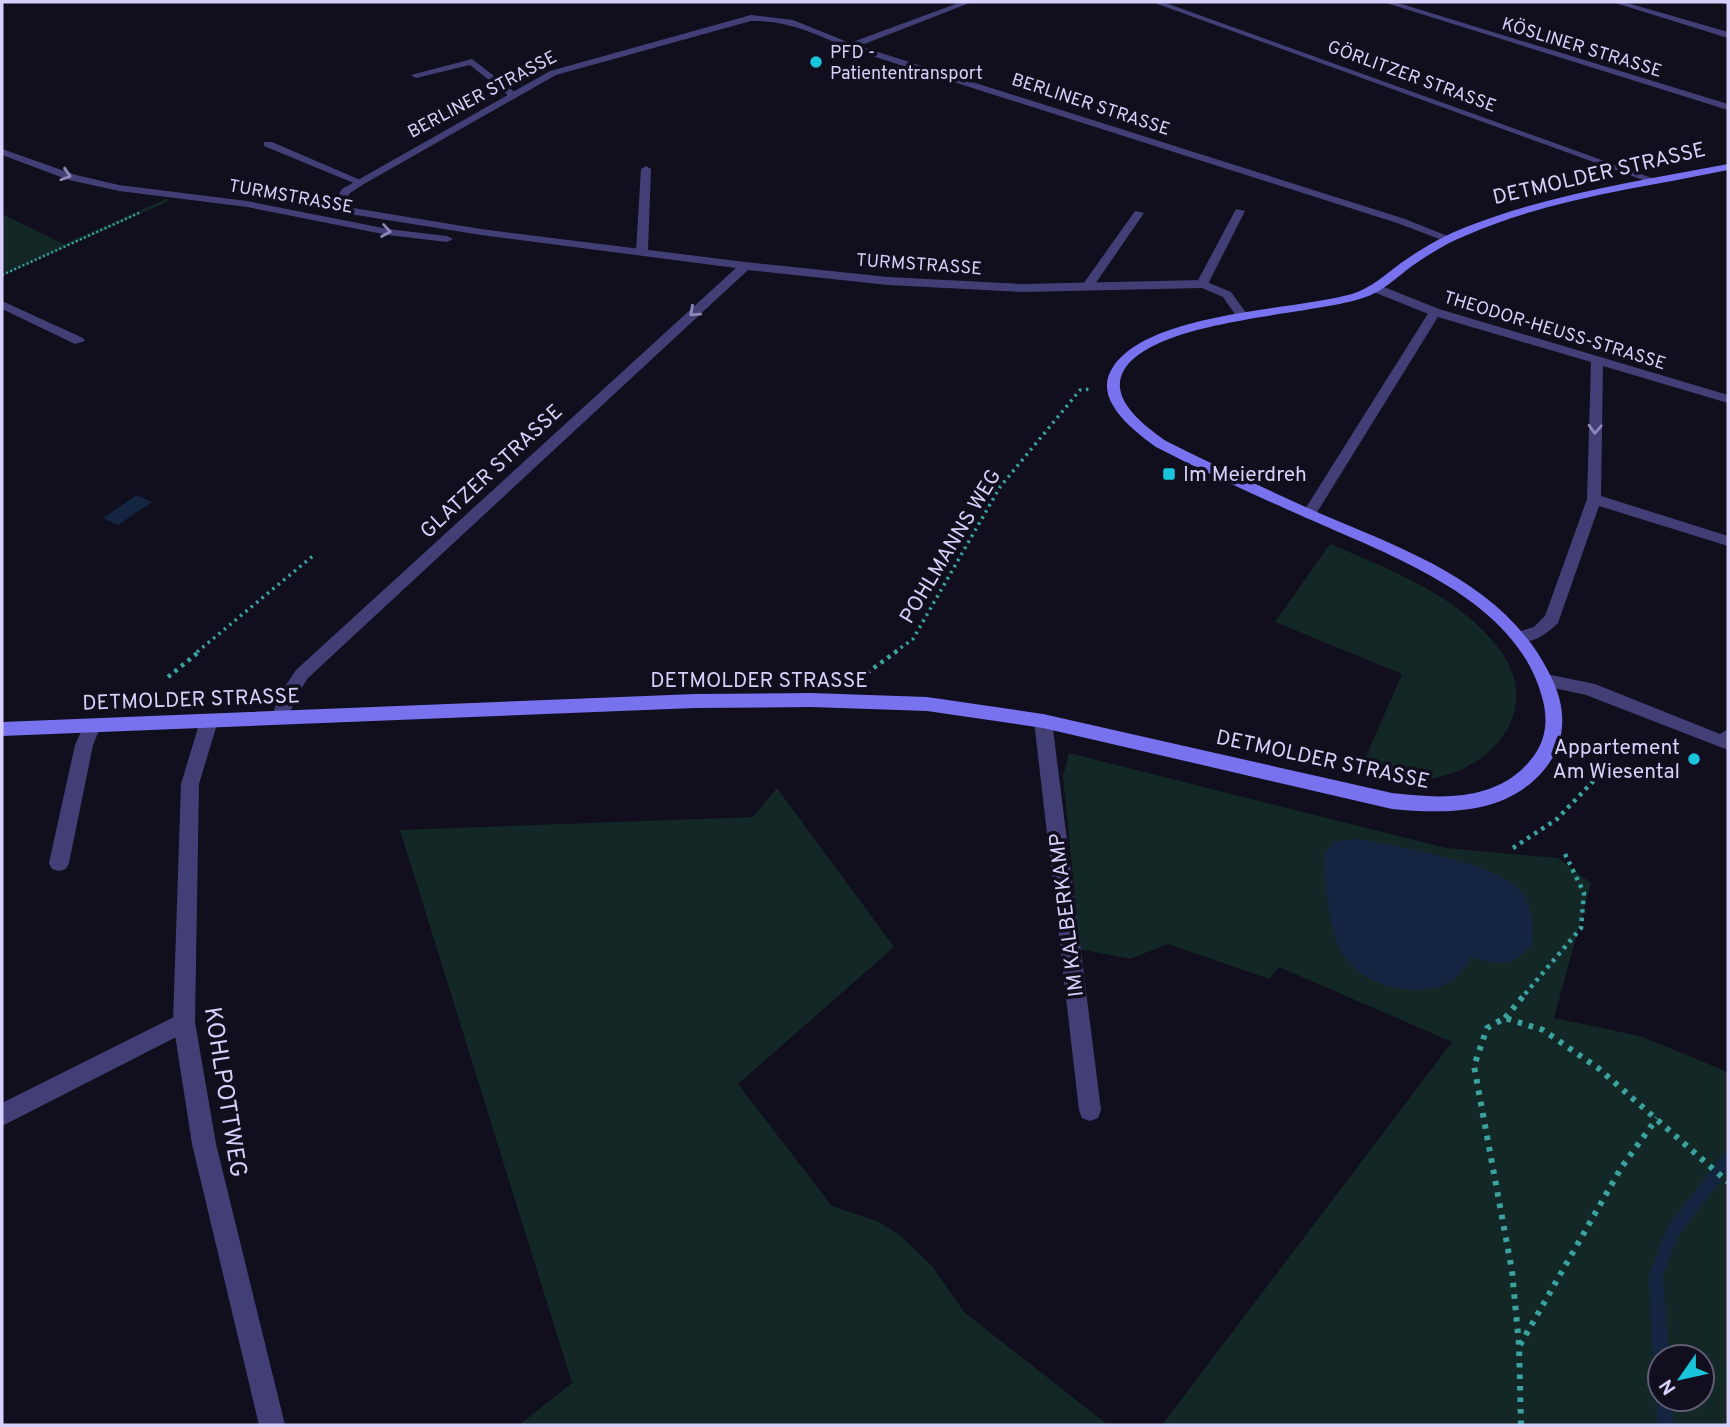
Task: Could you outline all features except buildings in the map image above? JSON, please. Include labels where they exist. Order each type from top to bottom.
[{"type":"main road","name":"DETMOLDER STRASSE","points":[[2,729],[695,701],[811,700],[927,704],[1043,721],[1392,801],[1436,806],[1476,802],[1508,792],[1533,771],[1548,751],[1557,727],[1546,680],[1534,656],[1520,637],[1483,603],[1437,572],[1161,444],[1137,426],[1119,404],[1112,384],[1118,368],[1129,355],[1148,343],[1185,330],[1243,317],[1359,296],[1449,239],[1534,207],[1728,167]]},
{"type":"street","points":[[850,46],[968,2]]},
{"type":"street","name":"GÖRLITZER STRASSE","points":[[1156,2],[1658,182]]},
{"type":"street","name":"KÖSLINER STRASSE","points":[[1387,2],[1728,107]]},
{"type":"street","points":[[1616,2],[1728,35]]},
{"type":"street","name":"BERLINER STRASSE","points":[[342,197],[360,181],[566,68],[751,18],[787,18],[850,46],[1388,216],[1449,239]]},
{"type":"street","points":[[415,75],[472,62],[513,95]]},
{"type":"street","points":[[268,144],[360,181]]},
{"type":"street","name":"TURMSTRASSE","points":[[2,152],[73,178],[177,196],[247,204],[388,232],[532,245],[580,243]]},
{"type":"street","points":[[642,251],[646,169]]},
{"type":"street","name":"TURMSTRASSE","points":[[342,197],[342,206],[350,211],[390,219],[745,267],[888,281],[1023,288],[1202,284],[1218,287],[1230,296],[1243,317]]},
{"type":"street","points":[[1202,284],[1240,211]]},
{"type":"street","points":[[1087,287],[1139,213]]},
{"type":"street","name":"GLATZER STRASSE","points":[[281,718],[287,697],[302,674],[745,267]]},
{"type":"street","name":"THEODOR-HEUSS-STRASSE","points":[[1375,288],[1435,312],[1728,399]]},
{"type":"street","points":[[2,305],[79,341]]},
{"type":"street","points":[[1309,514],[1435,312]]},
{"type":"street","points":[[1520,637],[1540,631],[1552,619],[1594,499],[1597,361]]},
{"type":"street","points":[[1594,499],[1728,541]]},
{"type":"street","points":[[1546,680],[1588,689],[1726,744],[1728,736]]},
{"type":"street","name":"KOHLPOTTWEG","points":[[209,721],[190,784],[184,1022],[204,1144],[272,1425]]},
{"type":"street","name":"IM KALBERKAMP","points":[[1043,721],[1090,1110]]},
{"type":"street","points":[[59,863],[84,745],[92,726]]},
{"type":"street","points":[[2,1115],[184,1022]]},
{"type":"path","points":[[2,275],[177,196]]},
{"type":"path","name":"POHLMANNS WEG","points":[[853,682],[913,639],[1000,487],[1080,390],[1092,389]]},
{"type":"path","points":[[168,677],[314,555]]},
{"type":"path","points":[[1513,848],[1557,819],[1601,773]]},
{"type":"path","points":[[1521,1425],[1519,1345],[1512,1271],[1474,1066],[1487,1028],[1505,1018],[1581,928],[1584,893],[1564,854]]},
{"type":"path","points":[[1505,1018],[1543,1030],[1598,1068],[1728,1182]]},
{"type":"path","points":[[1519,1345],[1621,1168],[1657,1118]]},
{"type":"green space","points":[[166,199],[171,200],[2,276],[2,214],[64,244]]},
{"type":"green space","points":[[1330,544],[1400,574],[1444,599],[1465,614],[1500,650],[1512,672],[1516,694],[1513,715],[1505,734],[1491,750],[1473,763],[1452,773],[1420,780],[1360,770],[1402,674],[1275,622]]},
{"type":"green space","points":[[1069,753],[1446,848],[1558,858],[1591,883],[1554,1018],[1640,1036],[1728,1072],[1728,1425],[1162,1425],[1452,1042],[1279,967],[1269,979],[1168,944],[1130,959],[1080,949],[1063,776]]},
{"type":"green space","points":[[777,788],[894,947],[738,1084],[832,1206],[877,1221],[900,1235],[932,1266],[964,1312],[1108,1425],[519,1425],[572,1383],[400,830],[753,817]]},
{"type":"water","points":[[137,495],[152,502],[118,525],[103,518]]},
{"type":"water","points":[[1360,839],[1473,865],[1512,883],[1524,895],[1529,906],[1533,943],[1512,961],[1498,963],[1471,957],[1454,980],[1434,988],[1420,990],[1392,987],[1366,977],[1346,959],[1335,937],[1325,878],[1325,853],[1336,841]]},
{"type":"waterway","points":[[1660,1343],[1656,1276],[1672,1232],[1728,1160]]},
{"type":"waterway","points":[[1665,1413],[1666,1425]]},
{"type":"place","name":"PFD - Patiententransport","points":[[816,62]]},
{"type":"place","name":"Im Meierdreh","points":[[1169,474]]},
{"type":"place","name":"Appartement Am Wiesental","points":[[1694,759]]}]
